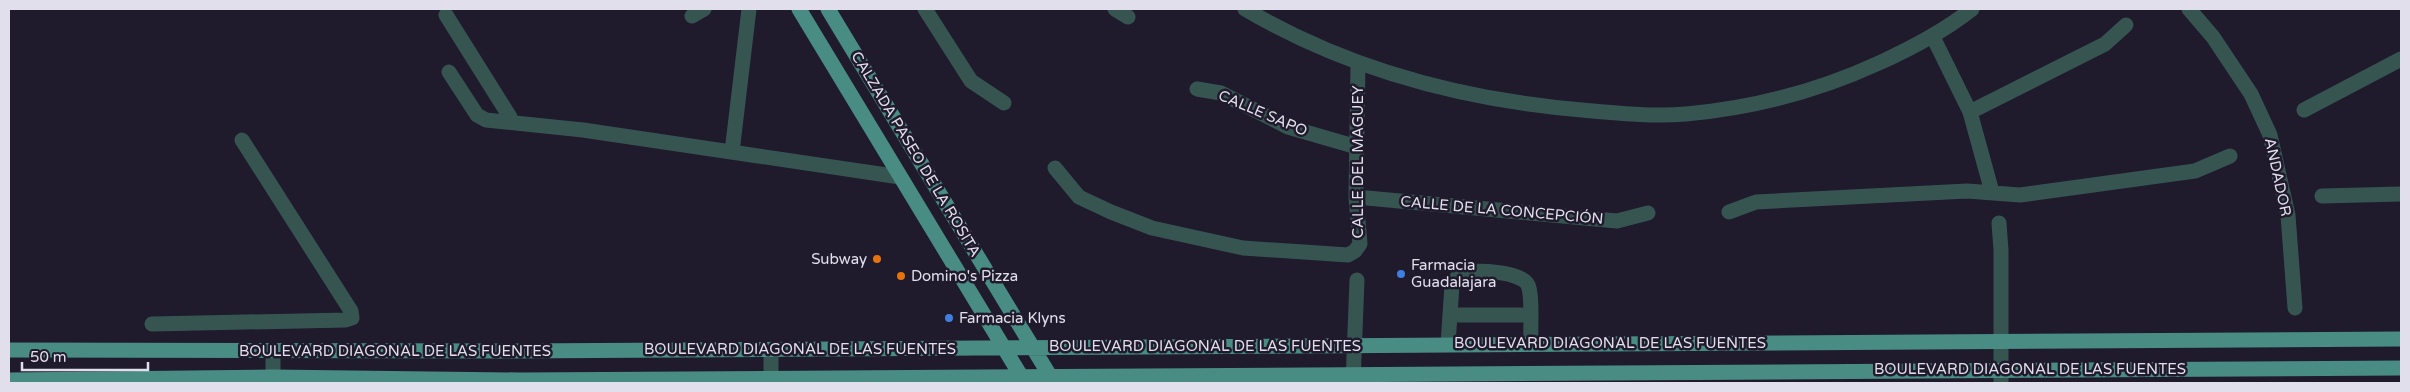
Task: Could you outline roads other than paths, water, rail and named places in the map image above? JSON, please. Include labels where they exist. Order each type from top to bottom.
[{"type":"main road","name":"CALZADA PASEO DE LA ROSITA","points":[[799,9],[1023,380]]},
{"type":"main road","name":"CALZADA PASEO DE LA ROSITA","points":[[828,9],[1052,380]]},
{"type":"main road","name":"BOULEVARD DIAGONAL DE LAS FUENTES","points":[[9,350],[771,350],[1353,344],[2401,338]]},
{"type":"main road","name":"BOULEVARD DIAGONAL DE LAS FUENTES","points":[[9,380],[520,382],[1681,378],[2001,376],[2401,368]]},
{"type":"street","points":[[732,152],[749,9]]},
{"type":"street","points":[[925,9],[970,81],[1004,103]]},
{"type":"street","points":[[1245,9],[1316,46],[1358,64],[1432,85],[1494,99],[1618,114],[1684,114],[1736,108],[1793,95],[1855,74],[1933,37],[1972,9]]},
{"type":"street","name":"ANDADOR","points":[[2189,9],[2213,37],[2251,94],[2270,135],[2288,215],[2296,308]]},
{"type":"street","points":[[446,15],[510,117]]},
{"type":"street","points":[[1970,112],[2105,44],[2126,25]]},
{"type":"street","points":[[1933,37],[1970,112],[1992,192]]},
{"type":"street","points":[[2304,110],[2401,59]]},
{"type":"street","name":"CALLE DEL MAGUEY","points":[[1055,168],[1078,197],[1152,228],[1243,248],[1348,255],[1355,251],[1360,244],[1356,197],[1358,64]]},
{"type":"street","points":[[448,72],[477,115],[486,120],[583,130],[900,177]]},
{"type":"street","name":"CALLE SAPO","points":[[1197,89],[1221,93],[1288,127],[1357,148]]},
{"type":"street","points":[[152,324],[346,320],[352,318],[351,311],[242,140]]},
{"type":"street","points":[[1729,212],[1756,202],[1967,191],[2020,195],[2195,171],[2230,156]]},
{"type":"street","points":[[2322,196],[2401,194]]},
{"type":"street","name":"CALLE DE LA CONCEPCIÓN","points":[[1356,197],[1617,221],[1648,213]]},
{"type":"street","points":[[1999,223],[2001,376]]},
{"type":"street","points":[[1448,344],[1452,285],[1455,278],[1470,272],[1515,274],[1523,278],[1528,286],[1531,343]]},
{"type":"street","points":[[1353,379],[1357,280]]},
{"type":"street","points":[[1450,315],[1530,314]]},
{"type":"street","points":[[771,350],[771,381]]},
{"type":"street","points":[[273,351],[273,380]]},
{"type":"place","name":"Subway","points":[[877,259]]},
{"type":"place","name":"Farmacia Guadalajara","points":[[1401,274]]},
{"type":"place","name":"Domino's Pizza","points":[[901,276]]},
{"type":"place","name":"Farmacia Klyns","points":[[949,318]]}]
